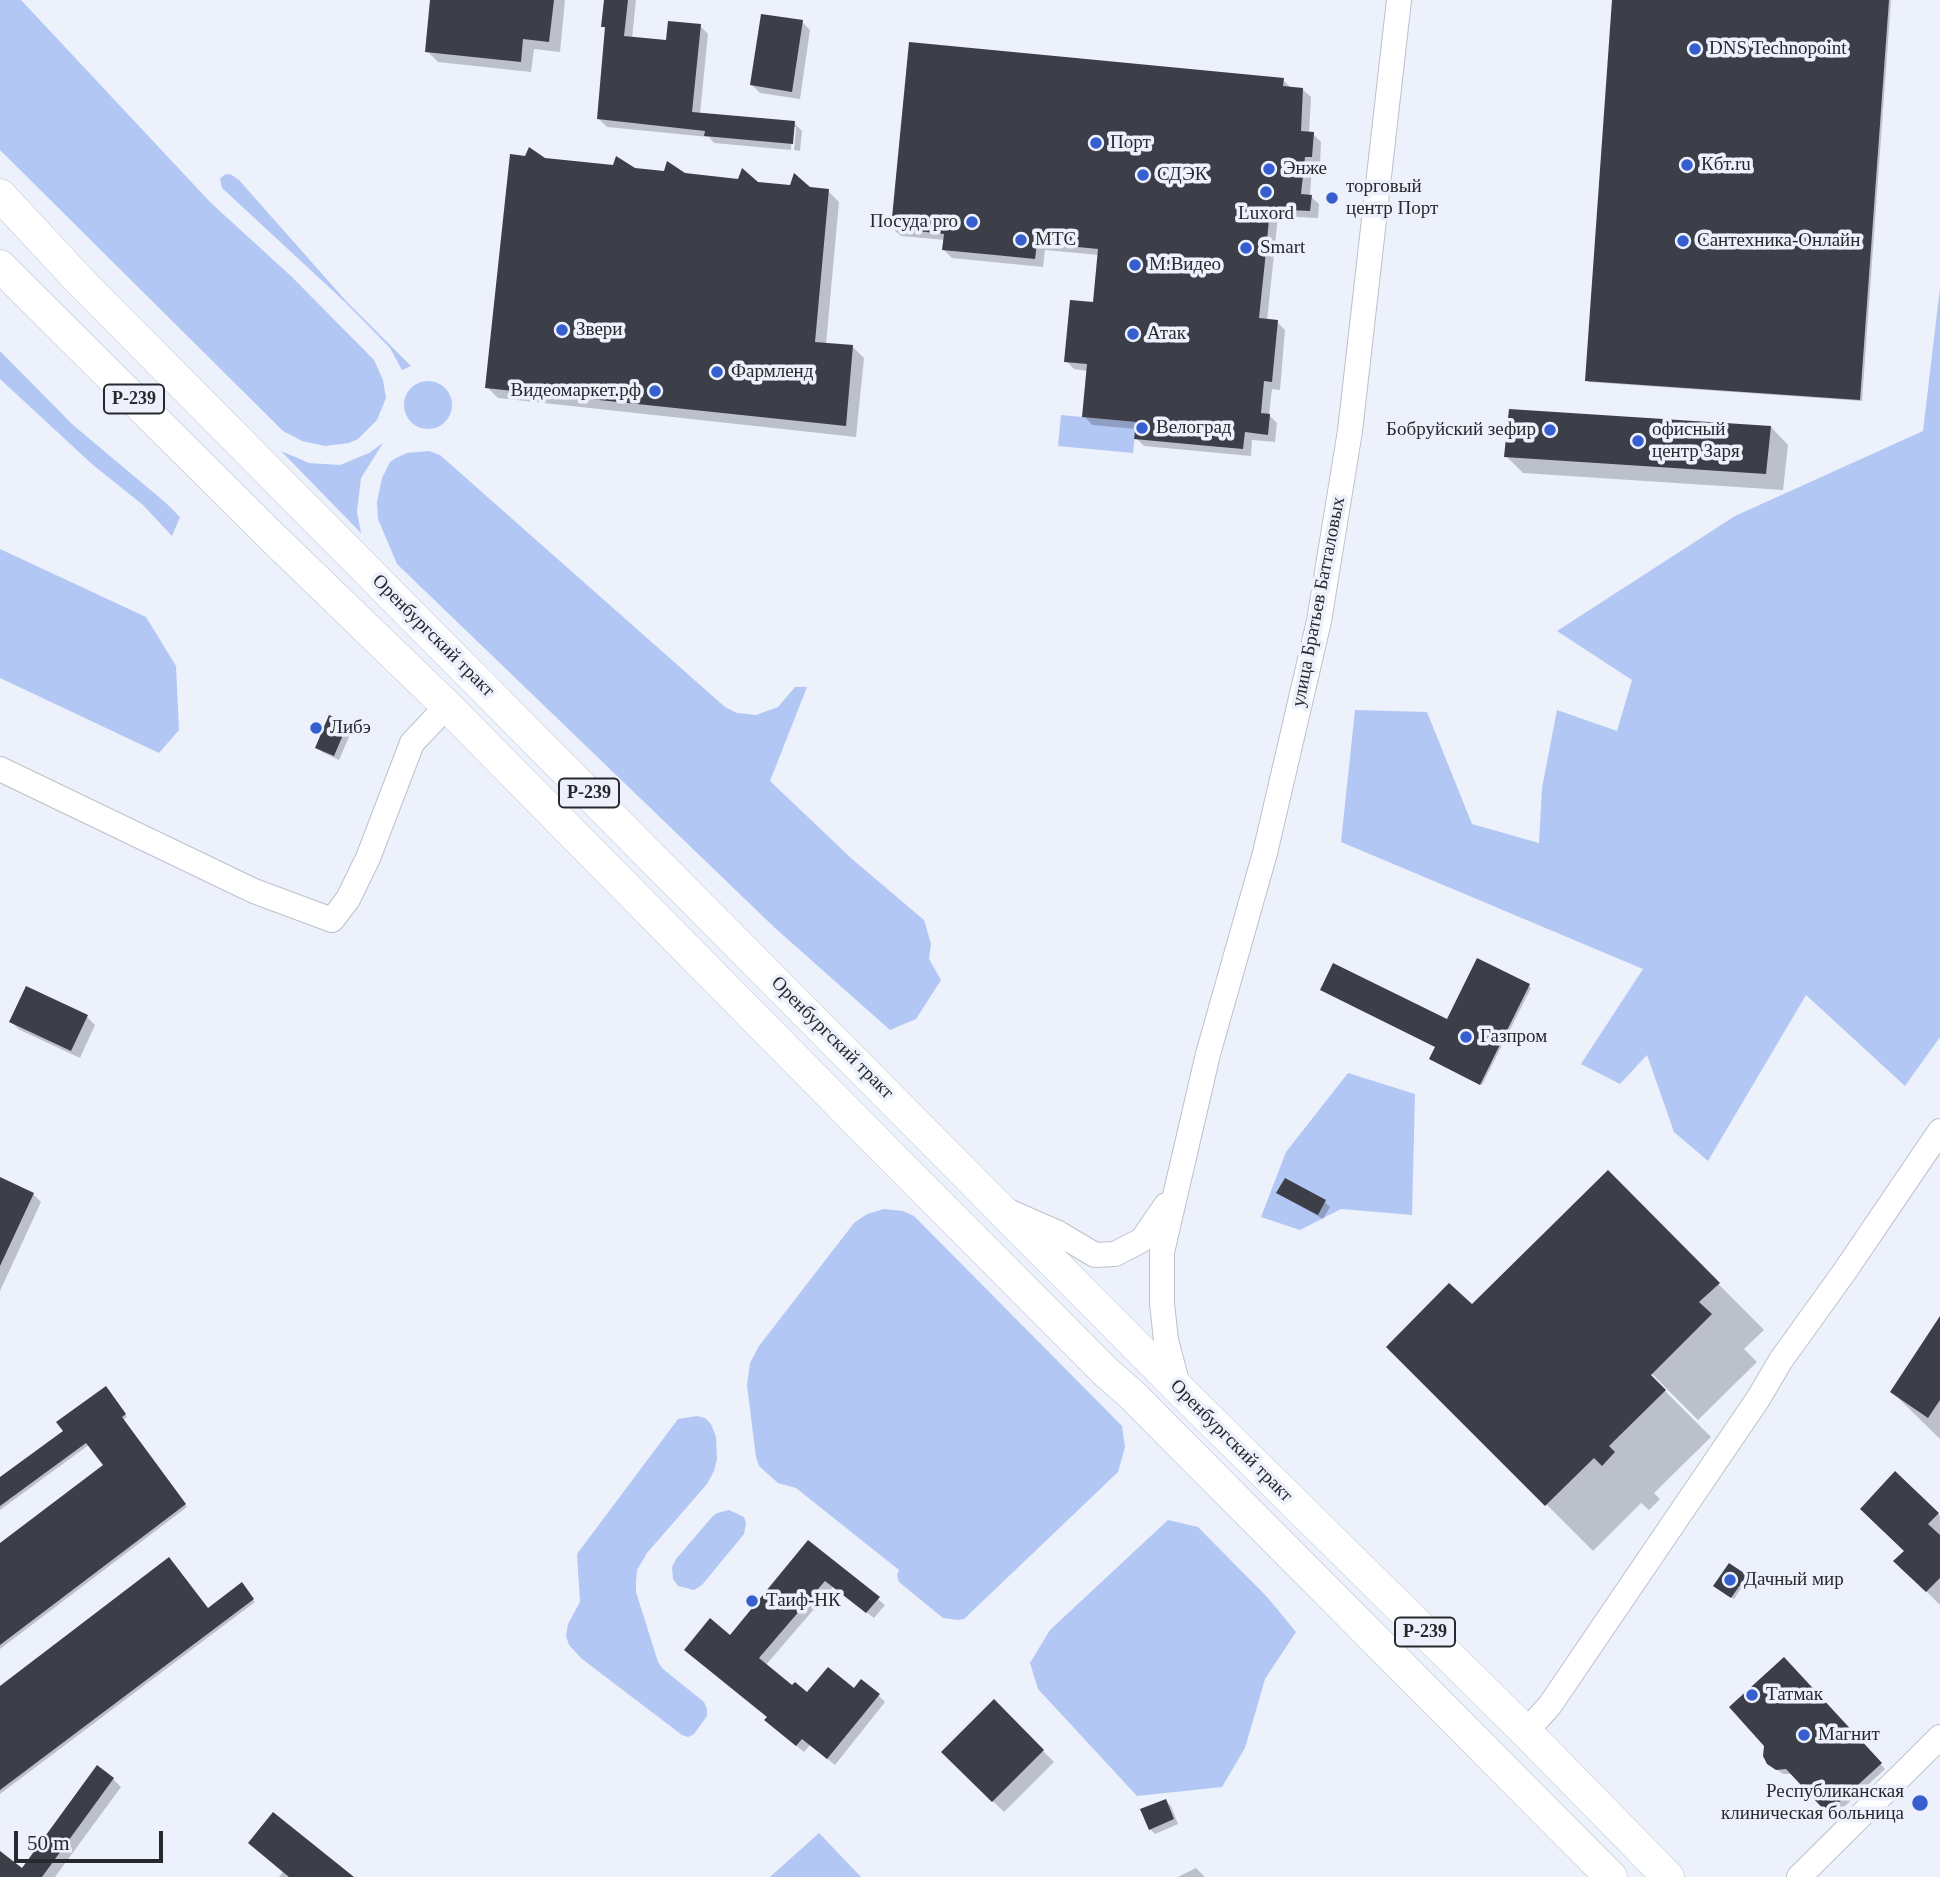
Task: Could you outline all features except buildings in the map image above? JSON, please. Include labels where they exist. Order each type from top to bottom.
[{"type":"main road","name":"Оренбургский тракт","points":[[0,195],[80,281],[998,1207],[1526,1732],[1668,1877]]},
{"type":"main road","name":"Оренбургский тракт","points":[[0,266],[268,533],[447,706],[888,1153],[1611,1877]]},
{"type":"street","name":"улица Братьев Батталовых","points":[[1179,1389],[1166,1340],[1162,1304],[1162,1252],[1208,1054],[1265,853],[1320,621],[1350,431],[1399,0]]},
{"type":"street","points":[[0,769],[254,891],[332,920],[348,900],[368,858],[412,743],[447,706]]},
{"type":"street","points":[[1526,1732],[1549,1705],[1758,1399],[1781,1360],[1940,1131]]},
{"type":"street","name":"улица Братьев Батталовых","points":[[998,1207],[1058,1233],[1096,1255],[1115,1254],[1142,1240],[1174,1192]]},
{"type":"street","points":[[1799,1877],[1940,1737]]},
{"type":"shaded area","points":[[0,0],[21,0],[211,203],[292,277],[374,360],[383,380],[386,398],[377,420],[358,439],[325,446],[302,441],[283,431],[0,150]]},
{"type":"shaded area","points":[[230,174],[239,180],[346,301],[411,366],[402,370],[390,348],[345,302],[222,188],[220,179]]},
{"type":"shaded area","points":[[1940,288],[1940,1037],[1905,1086],[1806,995],[1708,1161],[1674,1132],[1647,1055],[1620,1084],[1581,1064],[1643,969],[1341,842],[1355,710],[1427,712],[1472,824],[1539,843],[1542,788],[1557,710],[1617,731],[1632,680],[1557,631],[1735,516],[1923,431]]},
{"type":"shaded area","points":[[0,351],[73,425],[180,517],[172,536],[143,505],[93,465],[0,379]]},
{"type":"shaded area","points":[[428,381],[445,388],[452,405],[445,422],[428,429],[411,422],[404,405],[411,388]]},
{"type":"shaded area","points":[[1061,415],[1136,422],[1133,453],[1058,446]]},
{"type":"shaded area","points":[[383,443],[361,478],[357,512],[361,533],[281,451],[309,463],[340,465],[369,453]]},
{"type":"shaded area","points":[[429,451],[440,455],[725,707],[737,713],[756,715],[778,707],[795,687],[807,687],[770,781],[852,859],[924,920],[931,944],[929,959],[941,980],[916,1019],[890,1030],[775,928],[397,564],[378,519],[377,502],[382,478],[390,462],[396,458],[407,453]]},
{"type":"shaded area","points":[[0,549],[146,617],[176,666],[179,730],[159,753],[0,678]]},
{"type":"shaded area","points":[[1348,1073],[1415,1094],[1412,1215],[1341,1209],[1300,1230],[1261,1217],[1286,1152]]},
{"type":"shaded area","points":[[884,1209],[903,1211],[914,1216],[1122,1426],[1125,1447],[1118,1472],[964,1619],[943,1618],[899,1582],[899,1570],[796,1488],[778,1483],[759,1466],[756,1457],[747,1385],[750,1363],[759,1346],[854,1223],[867,1214]]},
{"type":"shaded area","points":[[697,1416],[705,1418],[711,1424],[716,1437],[717,1459],[714,1471],[707,1484],[647,1553],[637,1570],[636,1582],[636,1592],[658,1662],[704,1702],[707,1709],[707,1716],[694,1734],[688,1737],[582,1659],[569,1645],[566,1636],[568,1624],[580,1602],[577,1554],[678,1419]]},
{"type":"shaded area","points":[[729,1510],[744,1517],[744,1534],[702,1585],[694,1590],[678,1586],[673,1579],[672,1567],[676,1559],[712,1517]]},
{"type":"shaded area","points":[[1168,1520],[1198,1527],[1268,1598],[1296,1632],[1265,1679],[1245,1748],[1222,1787],[1137,1796],[1038,1689],[1030,1663],[1050,1630]]},
{"type":"shaded area","points":[[819,1833],[861,1877],[770,1877]]},
{"type":"place","name":"DNS Technopoint","points":[[1695,49]]},
{"type":"place","name":"Порт","points":[[1096,143]]},
{"type":"place","name":"Кбт.ru","points":[[1687,165]]},
{"type":"place","name":"Энже","points":[[1269,169]]},
{"type":"place","name":"СДЭК","points":[[1143,175]]},
{"type":"place","name":"Luxord","points":[[1266,192]]},
{"type":"place","name":"торговый центр Порт","points":[[1332,198]]},
{"type":"place","name":"Посуда pro","points":[[972,222]]},
{"type":"place","name":"МТС","points":[[1021,240]]},
{"type":"place","name":"Сантехника-Онлайн","points":[[1683,241]]},
{"type":"place","name":"Smart","points":[[1246,248]]},
{"type":"place","name":"М.Видео","points":[[1135,265]]},
{"type":"place","name":"Звери","points":[[562,330]]},
{"type":"place","name":"Атак","points":[[1133,334]]},
{"type":"place","name":"Фармленд","points":[[717,372]]},
{"type":"place","name":"Видеомаркет.рф","points":[[655,391]]},
{"type":"place","name":"Велоград","points":[[1142,428]]},
{"type":"place","name":"Бобруйский зефир","points":[[1550,430]]},
{"type":"place","name":"офисный центр Заря","points":[[1638,441]]},
{"type":"place","name":"Либэ","points":[[316,728]]},
{"type":"place","name":"Газпром","points":[[1466,1037]]},
{"type":"place","name":"Дачный мир","points":[[1730,1580]]},
{"type":"place","name":"Таиф-НК","points":[[752,1601]]},
{"type":"place","name":"Татмак","points":[[1752,1695]]},
{"type":"place","name":"Магнит","points":[[1804,1735]]},
{"type":"place","name":"Республиканская клиническая больница","points":[[1920,1803]]}]
